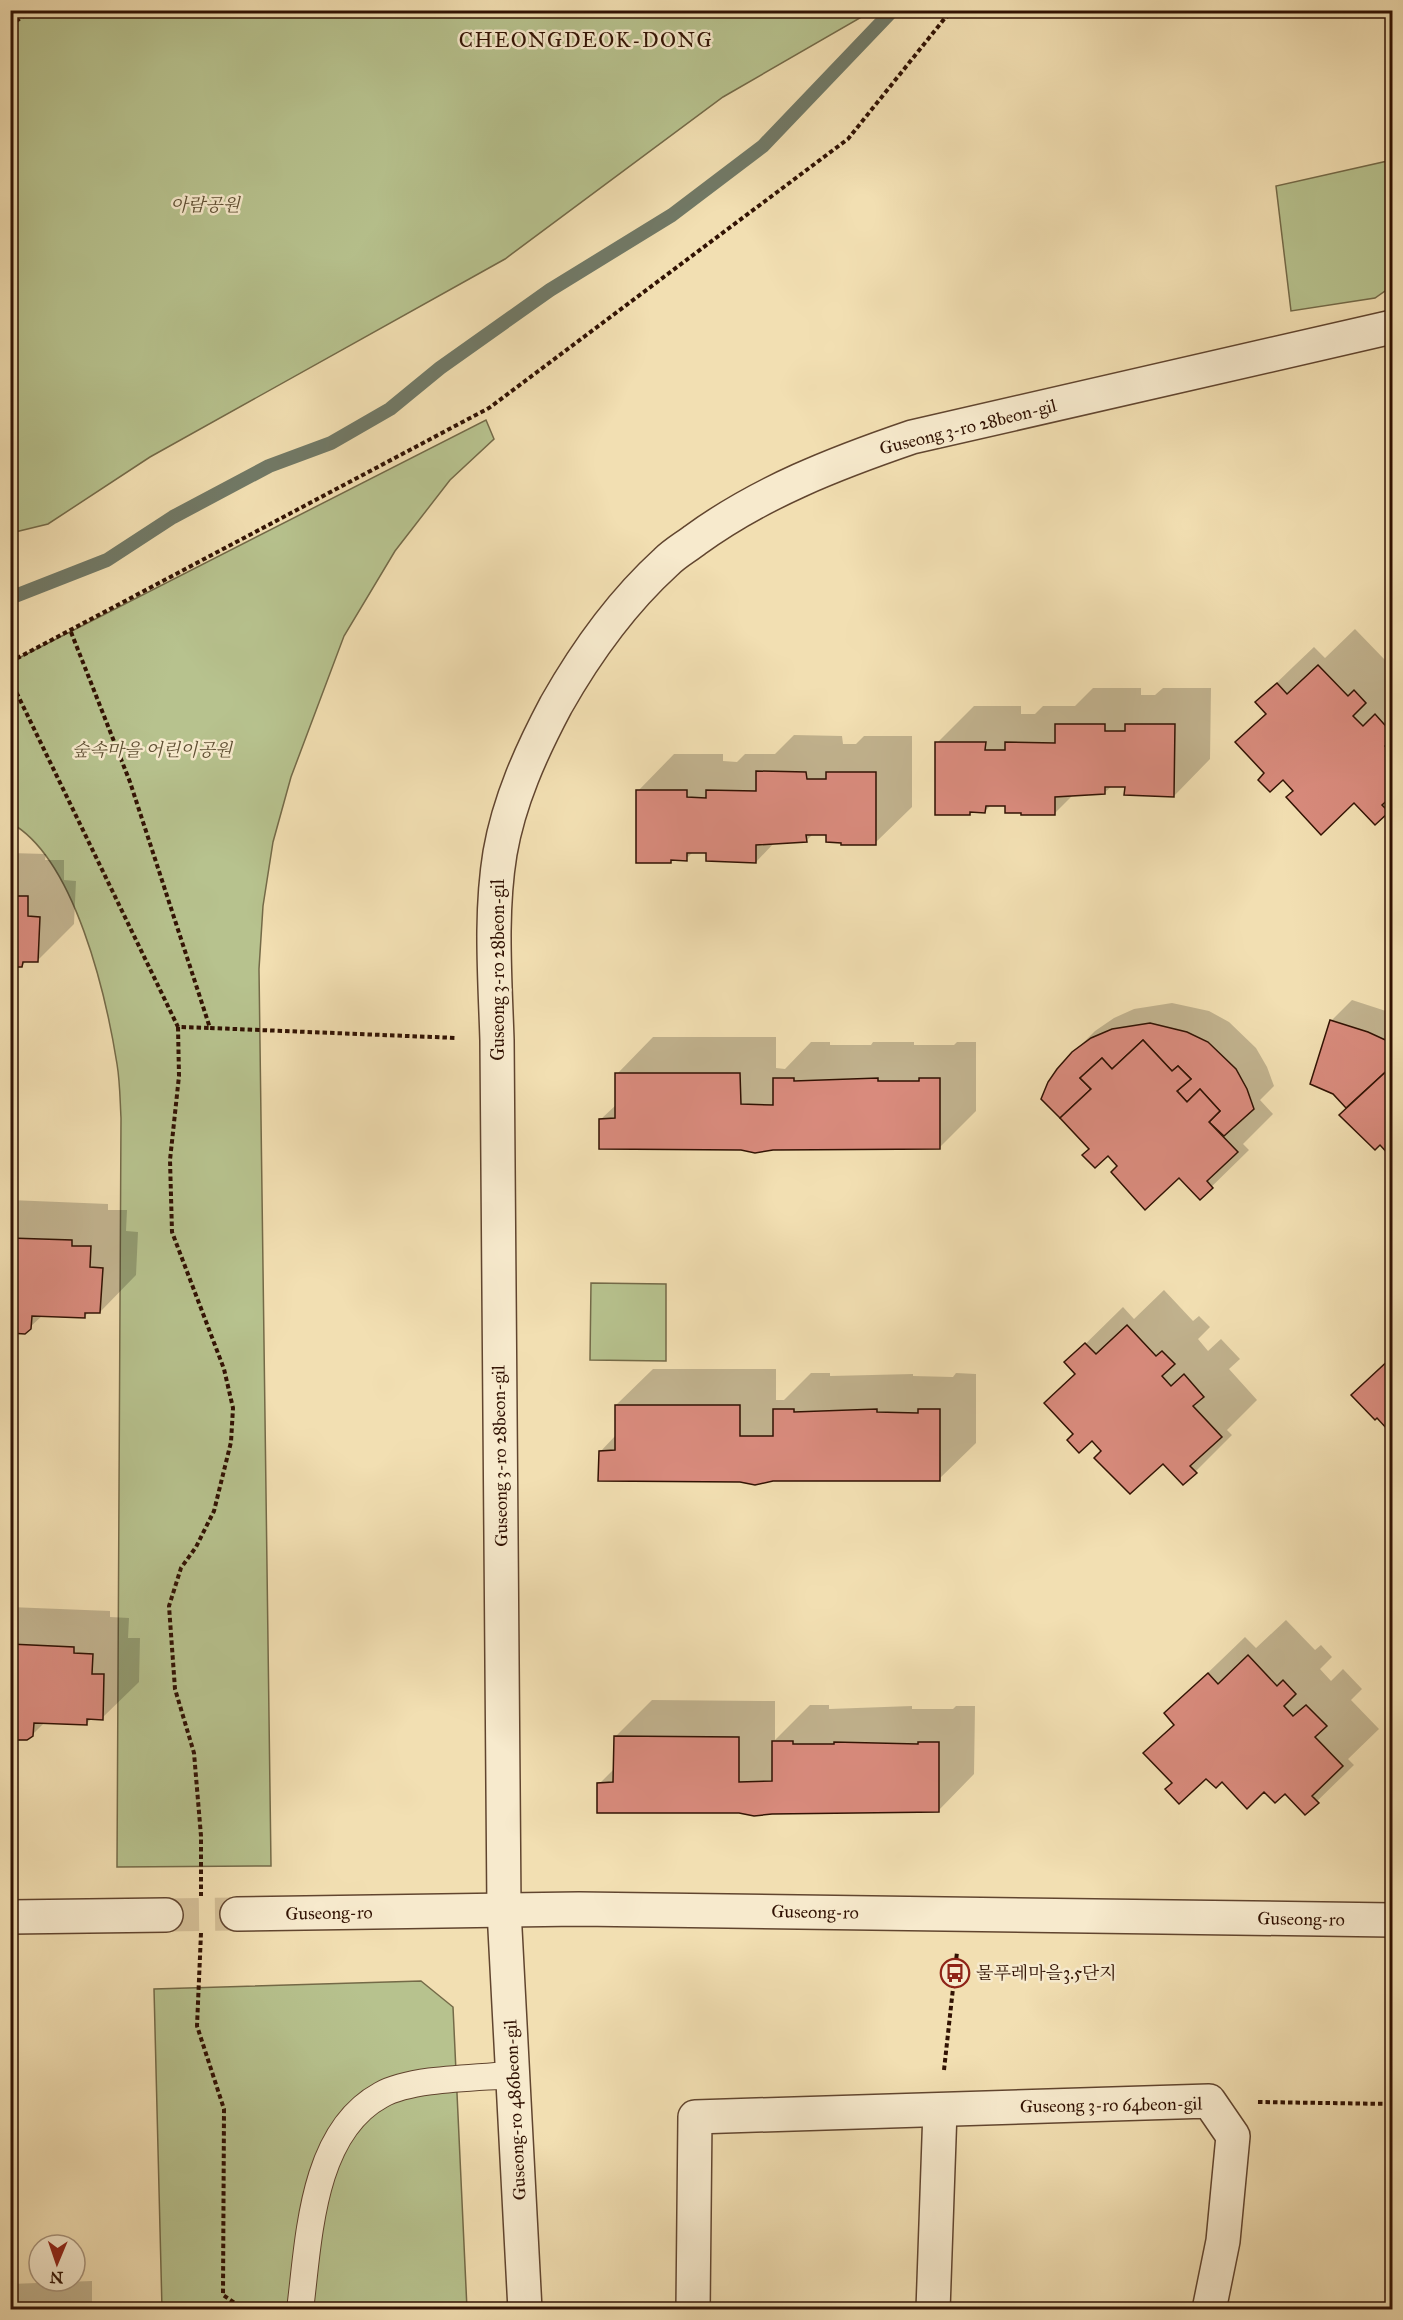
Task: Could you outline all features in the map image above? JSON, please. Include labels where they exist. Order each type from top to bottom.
[{"type":"street","name":"Guseong 3-ro 28beon-gil","points":[[504,1910],[495,906],[500,854],[508,814],[542,732],[592,644],[629,599],[668,560],[715,525],[806,476],[912,437],[1392,327]]},
{"type":"street","name":"Guseong-ro","points":[[237,1914],[579,1909],[1392,1920]]},
{"type":"street","name":"Guseong-ro 486beon-gil","points":[[504,1910],[525,2310]]},
{"type":"street","points":[[10,1917],[166,1915]]},
{"type":"street","name":"Guseong 3-ro 64beon-gil","points":[[693,2310],[695,2117],[1209,2101],[1233,2136],[1223,2241],[1209,2310]]},
{"type":"street","points":[[933,2310],[939,2110]]},
{"type":"lane","points":[[300,2310],[312,2213],[324,2169],[338,2138],[356,2113],[382,2094],[421,2083],[512,2075]]},
{"type":"path","points":[[10,26],[31,10]]},
{"type":"path","points":[[10,662],[489,408],[848,139],[945,18],[958,10]]},
{"type":"path","points":[[71,631],[130,782],[210,1028]]},
{"type":"path","points":[[10,679],[178,1027],[179,1076],[170,1160],[172,1232],[224,1369],[233,1408],[231,1442],[214,1511],[196,1547],[182,1568],[169,1606],[175,1689],[194,1754],[201,1836],[201,1904]]},
{"type":"path","points":[[178,1027],[497,1040]]},
{"type":"path","points":[[939,2110],[961,1914]]},
{"type":"path","points":[[201,1926],[197,2026],[224,2109],[223,2295],[245,2310]]},
{"type":"path","points":[[1209,2101],[1392,2104]]},
{"type":"green space","name":"아람공원","points":[[10,11],[872,11],[723,97],[505,259],[150,457],[48,524],[11,533]]},
{"type":"green space","points":[[1392,160],[1392,286],[1375,298],[1291,311],[1276,186]]},
{"type":"green space","name":"숲속마을 어린이공원","points":[[486,420],[494,439],[450,480],[395,551],[344,636],[291,777],[273,842],[263,906],[259,969],[271,1866],[117,1867],[121,1118],[119,1078],[112,1035],[96,967],[70,897],[53,866],[33,841],[11,823],[11,662]]},
{"type":"green space","points":[[591,1283],[666,1284],[666,1361],[590,1360]]},
{"type":"green space","points":[[421,1981],[453,2007],[467,2309],[162,2309],[154,1989]]},
{"type":"building","points":[[1318,665],[1348,696],[1354,690],[1366,703],[1353,716],[1363,726],[1375,714],[1392,733],[1392,739],[1385,746],[1392,754],[1392,796],[1382,805],[1389,812],[1375,825],[1354,803],[1321,835],[1286,797],[1293,791],[1283,780],[1270,792],[1258,780],[1264,773],[1235,742],[1266,714],[1255,702],[1277,683],[1287,694]]},
{"type":"building","points":[[1055,724],[1105,724],[1105,731],[1125,731],[1125,724],[1175,724],[1174,797],[1124,795],[1125,787],[1105,787],[1105,794],[1055,797],[1055,815],[1005,813],[1005,806],[986,806],[985,813],[935,815],[935,742],[986,742],[985,750],[1005,750],[1005,742],[1055,743]]},
{"type":"building","points":[[756,771],[806,772],[807,779],[826,779],[826,772],[876,772],[876,845],[841,845],[841,843],[826,842],[826,835],[806,835],[807,842],[756,845],[756,863],[706,861],[706,853],[687,853],[687,861],[636,863],[636,790],[687,790],[687,797],[706,798],[706,790],[756,791]]},
{"type":"building","points":[[10,896],[28,896],[28,916],[40,917],[38,962],[23,962],[22,967],[10,967]]},
{"type":"building","points":[[1330,1020],[1368,1032],[1392,1043],[1392,1066],[1346,1108],[1333,1094],[1310,1084]]},
{"type":"building","points":[[1150,1023],[1187,1032],[1208,1042],[1236,1069],[1247,1089],[1254,1109],[1224,1136],[1209,1122],[1220,1111],[1200,1089],[1187,1102],[1177,1091],[1191,1079],[1178,1066],[1172,1071],[1143,1040],[1112,1069],[1102,1058],[1080,1078],[1091,1089],[1060,1118],[1041,1099],[1048,1082],[1057,1069],[1072,1052],[1091,1038],[1112,1029]]},
{"type":"building","points":[[1143,1040],[1172,1071],[1178,1066],[1191,1079],[1177,1091],[1187,1102],[1200,1089],[1220,1111],[1209,1122],[1238,1152],[1207,1181],[1213,1188],[1200,1200],[1179,1178],[1145,1210],[1111,1172],[1117,1166],[1108,1156],[1095,1168],[1082,1155],[1089,1149],[1060,1118],[1091,1089],[1080,1078],[1102,1058],[1112,1069]]},
{"type":"building","points":[[1392,1066],[1392,1158],[1380,1145],[1375,1150],[1339,1115]]},
{"type":"building","points":[[615,1073],[740,1073],[741,1104],[773,1105],[773,1078],[794,1078],[794,1081],[878,1078],[878,1081],[919,1081],[919,1078],[940,1078],[940,1149],[773,1150],[755,1153],[741,1150],[599,1149],[599,1119],[615,1118]]},
{"type":"building","points":[[10,1238],[72,1240],[72,1246],[91,1246],[90,1267],[103,1268],[100,1313],[85,1313],[85,1318],[32,1316],[31,1329],[25,1334],[10,1333]]},
{"type":"building","points":[[1127,1325],[1156,1356],[1162,1351],[1175,1364],[1162,1376],[1171,1386],[1184,1374],[1204,1397],[1193,1406],[1222,1437],[1190,1466],[1197,1473],[1183,1485],[1163,1464],[1130,1494],[1094,1458],[1101,1451],[1092,1441],[1079,1453],[1067,1440],[1073,1434],[1044,1403],[1075,1374],[1064,1362],[1085,1343],[1096,1354]]},
{"type":"building","points":[[1392,1357],[1392,1426],[1388,1430],[1351,1395]]},
{"type":"building","points":[[615,1405],[740,1405],[740,1436],[773,1436],[773,1409],[794,1409],[794,1412],[877,1409],[877,1412],[918,1413],[918,1409],[940,1409],[940,1481],[773,1481],[755,1485],[740,1482],[598,1481],[599,1451],[615,1450]]},
{"type":"building","points":[[10,1644],[74,1647],[74,1653],[93,1654],[92,1674],[104,1674],[103,1720],[87,1719],[87,1725],[34,1723],[33,1736],[27,1740],[10,1740]]},
{"type":"building","points":[[1248,1655],[1277,1686],[1283,1680],[1296,1694],[1284,1706],[1293,1716],[1306,1705],[1327,1726],[1315,1737],[1343,1766],[1312,1796],[1319,1803],[1305,1815],[1285,1794],[1275,1803],[1264,1792],[1247,1809],[1222,1782],[1216,1788],[1206,1779],[1179,1804],[1165,1789],[1172,1783],[1143,1753],[1174,1725],[1164,1713],[1208,1673],[1218,1684]]},
{"type":"building","points":[[614,1736],[739,1737],[739,1782],[772,1781],[772,1741],[793,1741],[793,1744],[939,1742],[939,1812],[754,1816],[739,1813],[597,1813],[597,1783],[613,1782]]},
{"type":"waterway","points":[[10,598],[107,560],[173,517],[269,466],[331,443],[390,409],[440,368],[550,290],[672,215],[763,146],[893,10]]},
{"type":"tunnel","points":[[166,1915],[237,1914]]},
{"type":"place","name":"물푸레마을3.5단지","points":[[955,1973]]},
{"type":"district","name":"CHEONGDEOK-DONG","points":[[586,40]]}]
